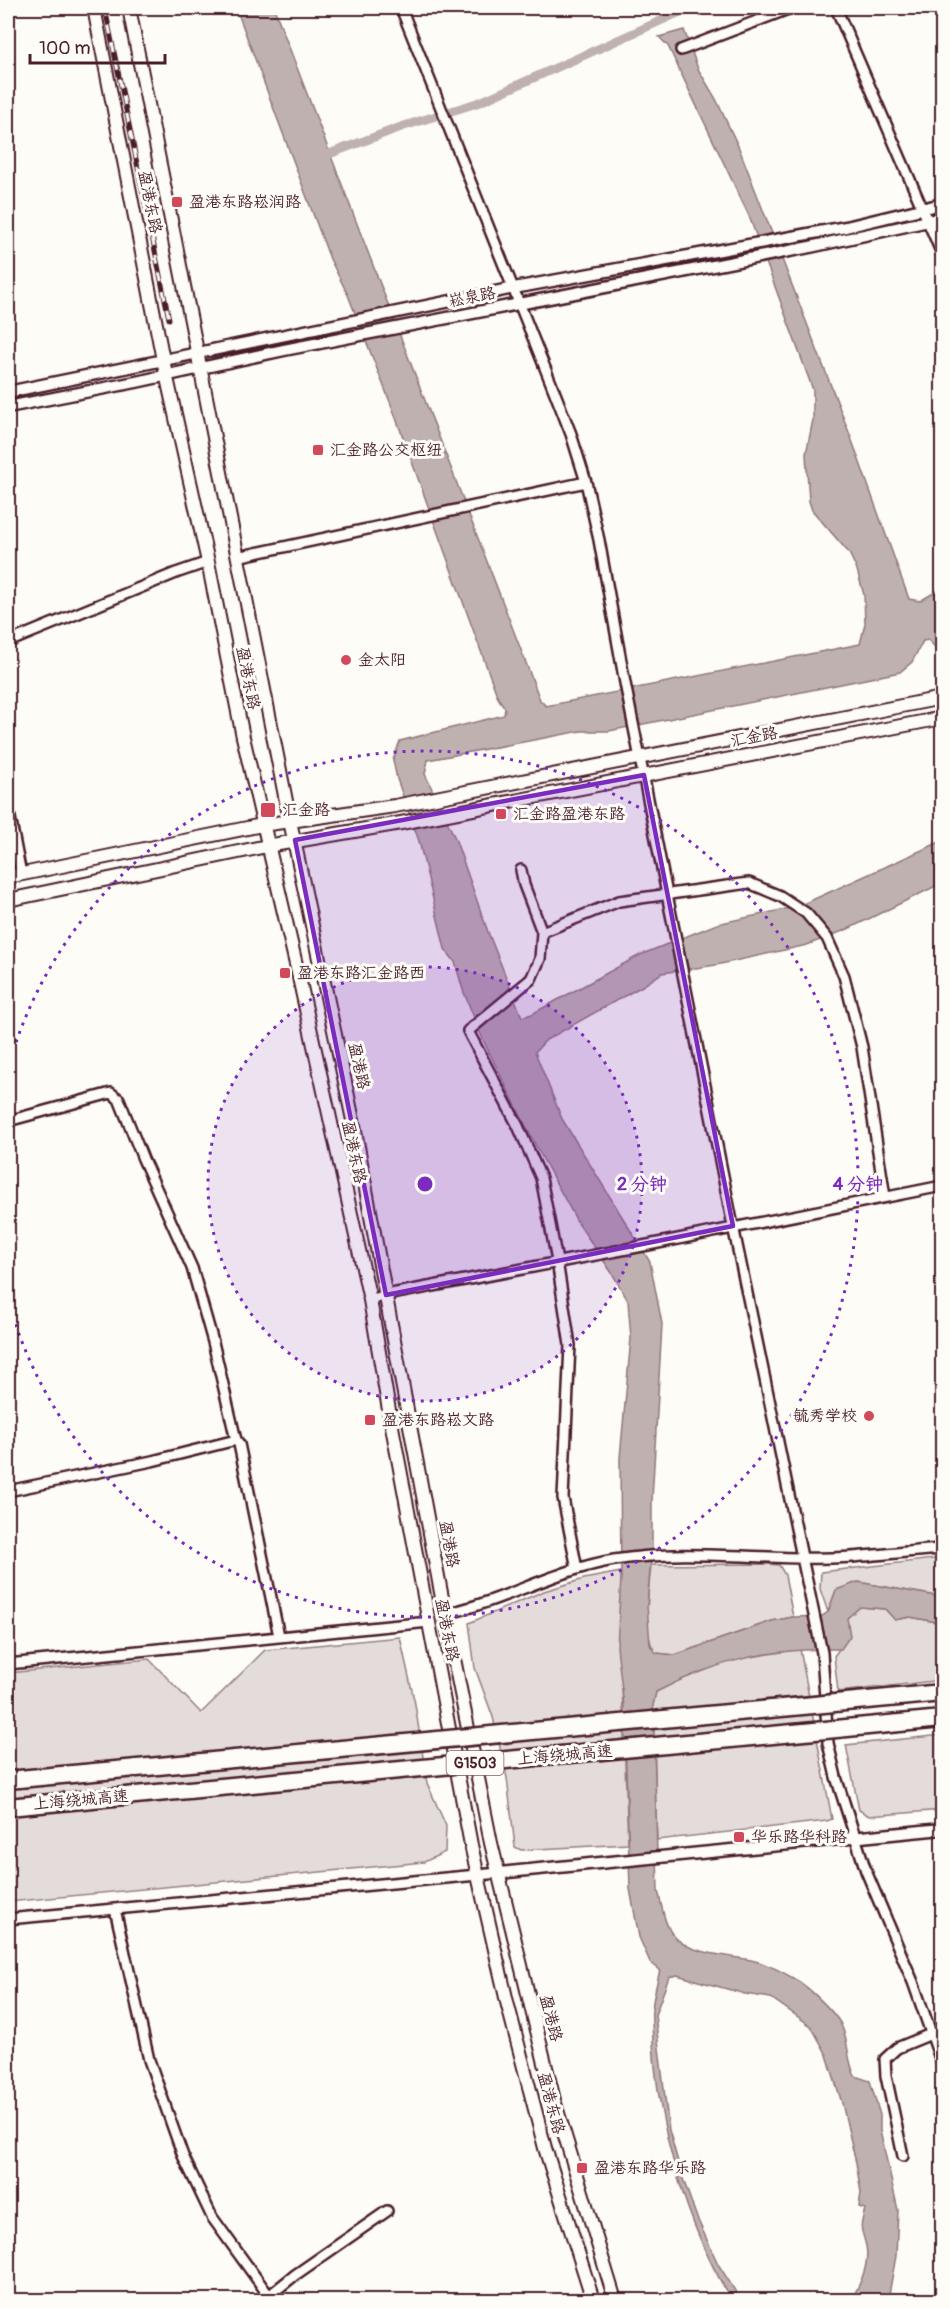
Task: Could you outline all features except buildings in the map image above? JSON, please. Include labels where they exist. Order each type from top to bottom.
[{"type":"highway","name":"上海绕城高速","points":[[8,1780],[942,1693]]},
{"type":"highway","name":"上海绕城高速","points":[[8,1807],[942,1719]]},
{"type":"main road","name":"盈港东路","points":[[94,8],[162,360],[208,562],[262,825],[370,1300],[429,1622],[479,1875],[507,2002],[543,2137],[593,2301]]},
{"type":"main road","name":"盈港东路","points":[[129,8],[291,821]]},
{"type":"main road","name":"汇金路","points":[[8,877],[262,825],[395,806],[942,698]]},
{"type":"main road","name":"汇金路","points":[[8,900],[295,840],[401,823],[942,718]]},
{"type":"main road","name":"盈港路","points":[[291,821],[354,1125],[445,1614],[499,1873],[554,2100],[615,2301]]},
{"type":"street","points":[[401,8],[520,303],[571,434],[586,482],[733,1227],[814,1610],[822,1653],[828,1743],[836,1777],[866,1871],[913,1982],[942,2064]]},
{"type":"street","points":[[681,50],[791,8]]},
{"type":"street","points":[[836,8],[942,254]]},
{"type":"street","name":"崧泉路","points":[[8,392],[514,288],[756,245],[942,204]]},
{"type":"street","name":"崧泉路","points":[[8,406],[791,251],[942,218]]},
{"type":"street","points":[[237,557],[586,482]]},
{"type":"street","points":[[8,642],[208,562]]},
{"type":"street","points":[[8,807],[21,874]]},
{"type":"street","points":[[520,870],[542,932],[540,959],[531,979],[468,1031],[518,1126],[541,1178],[570,1345],[563,1498],[577,1569]]},
{"type":"street","points":[[542,932],[619,901],[749,883],[780,896],[806,913],[828,938],[844,976],[862,1047],[885,1197]]},
{"type":"street","points":[[8,1121],[111,1093],[119,1099],[192,1268],[236,1440],[239,1444],[279,1636]]},
{"type":"street","points":[[370,1300],[942,1185]]},
{"type":"street","points":[[8,1491],[152,1461],[236,1440]]},
{"type":"street","points":[[445,1614],[499,1600],[535,1583],[577,1569],[617,1560],[657,1556],[804,1558],[942,1549]]},
{"type":"street","points":[[8,1664],[429,1622]]},
{"type":"street","points":[[8,1919],[942,1829]]},
{"type":"street","points":[[115,1909],[149,2060],[183,2156],[212,2217],[268,2299],[295,2275],[387,2211]]},
{"type":"street","points":[[903,2156],[886,2076],[885,2059],[897,2048],[931,2034]]},
{"type":"highlighted area","points":[[644,775],[733,1226],[386,1295],[295,840]]},
{"type":"shaded area","points":[[236,8],[274,8],[540,700],[546,706],[860,644],[865,624],[864,595],[857,570],[849,553],[812,510],[809,501],[806,454],[813,420],[813,390],[749,216],[668,46],[659,37],[684,30],[698,69],[716,99],[739,148],[850,435],[909,599],[920,601],[942,588],[942,660],[936,648],[928,640],[923,641],[912,662],[900,672],[609,731],[581,731],[428,760],[425,774],[455,838],[488,932],[522,1017],[532,1014],[640,955],[717,924],[799,906],[942,841],[942,883],[848,929],[807,945],[716,965],[662,973],[546,1040],[535,1052],[562,1119],[650,1262],[662,1324],[652,1500],[652,1547],[647,1605],[650,1645],[656,1653],[675,1655],[772,1621],[793,1617],[822,1616],[828,1612],[836,1590],[858,1582],[942,1597],[942,1623],[910,1617],[895,1620],[885,1609],[860,1607],[847,1618],[850,1636],[841,1649],[768,1654],[723,1664],[656,1692],[653,1705],[658,1891],[667,1925],[680,1942],[689,1947],[709,1953],[757,1961],[793,1978],[816,1995],[839,2022],[855,2076],[870,2081],[880,2115],[880,2131],[898,2210],[896,2256],[888,2300],[851,2300],[861,2281],[867,2260],[861,2228],[865,2209],[859,2207],[861,2192],[842,2103],[827,2055],[811,2026],[771,1998],[745,1994],[677,1975],[669,1977],[655,2015],[669,2130],[682,2176],[697,2218],[718,2264],[741,2300],[732,2300],[701,2242],[668,2142],[656,2075],[653,2043],[652,2010],[660,1970],[650,1962],[639,1937],[630,1889],[624,1707],[617,1647],[621,1578],[620,1458],[631,1338],[628,1301],[578,1223],[538,1150],[483,1040],[463,990],[455,962],[445,949],[419,841],[397,779],[393,760],[400,741],[504,715],[505,708],[498,698],[392,407],[348,295],[330,259]]},
{"type":"shaded area","points":[[942,1558],[942,1597],[858,1582],[836,1590],[828,1612],[820,1589],[821,1572]]},
{"type":"shaded area","points":[[651,1565],[779,1565],[785,1575],[793,1617],[772,1621],[675,1655],[656,1653],[651,1645],[647,1623]]},
{"type":"shaded area","points":[[621,1572],[622,1684],[628,1844],[521,1850],[515,1847],[507,1778],[493,1717],[475,1668],[469,1623],[544,1591],[584,1579]]},
{"type":"shaded area","points":[[860,1607],[885,1609],[895,1620],[910,1617],[942,1623],[942,1680],[838,1692],[834,1656],[849,1636],[847,1618]]},
{"type":"shaded area","points":[[400,1637],[415,1704],[427,1783],[446,1826],[445,1852],[424,1862],[8,1902],[8,1673],[149,1659],[201,1713],[265,1650]]},
{"type":"shaded area","points":[[800,1649],[832,1819],[657,1840],[653,1705],[656,1692],[732,1660]]},
{"type":"shaded area","points":[[942,1735],[942,1810],[869,1816],[859,1810],[846,1745]]},
{"type":"waterway","points":[[321,157],[401,127],[480,102],[689,8]]},
{"type":"railway","points":[[105,8],[169,319]]},
{"type":"place","name":"盈港东路崧润路","points":[[177,202]]},
{"type":"place","name":"汇金路公交枢纽","points":[[318,450]]},
{"type":"place","name":"金太阳","points":[[346,660]]},
{"type":"place","name":"汇金路","points":[[268,810]]},
{"type":"place","name":"汇金路盈港东路","points":[[501,814]]},
{"type":"place","name":"盈港东路汇金路西","points":[[285,973]]},
{"type":"place","name":"毓秀学校","points":[[869,1416]]},
{"type":"place","name":"盈港东路崧文路","points":[[370,1420]]},
{"type":"place","name":"华乐路华科路","points":[[739,1837]]},
{"type":"place","name":"盈港东路华乐路","points":[[582,2168]]}]
